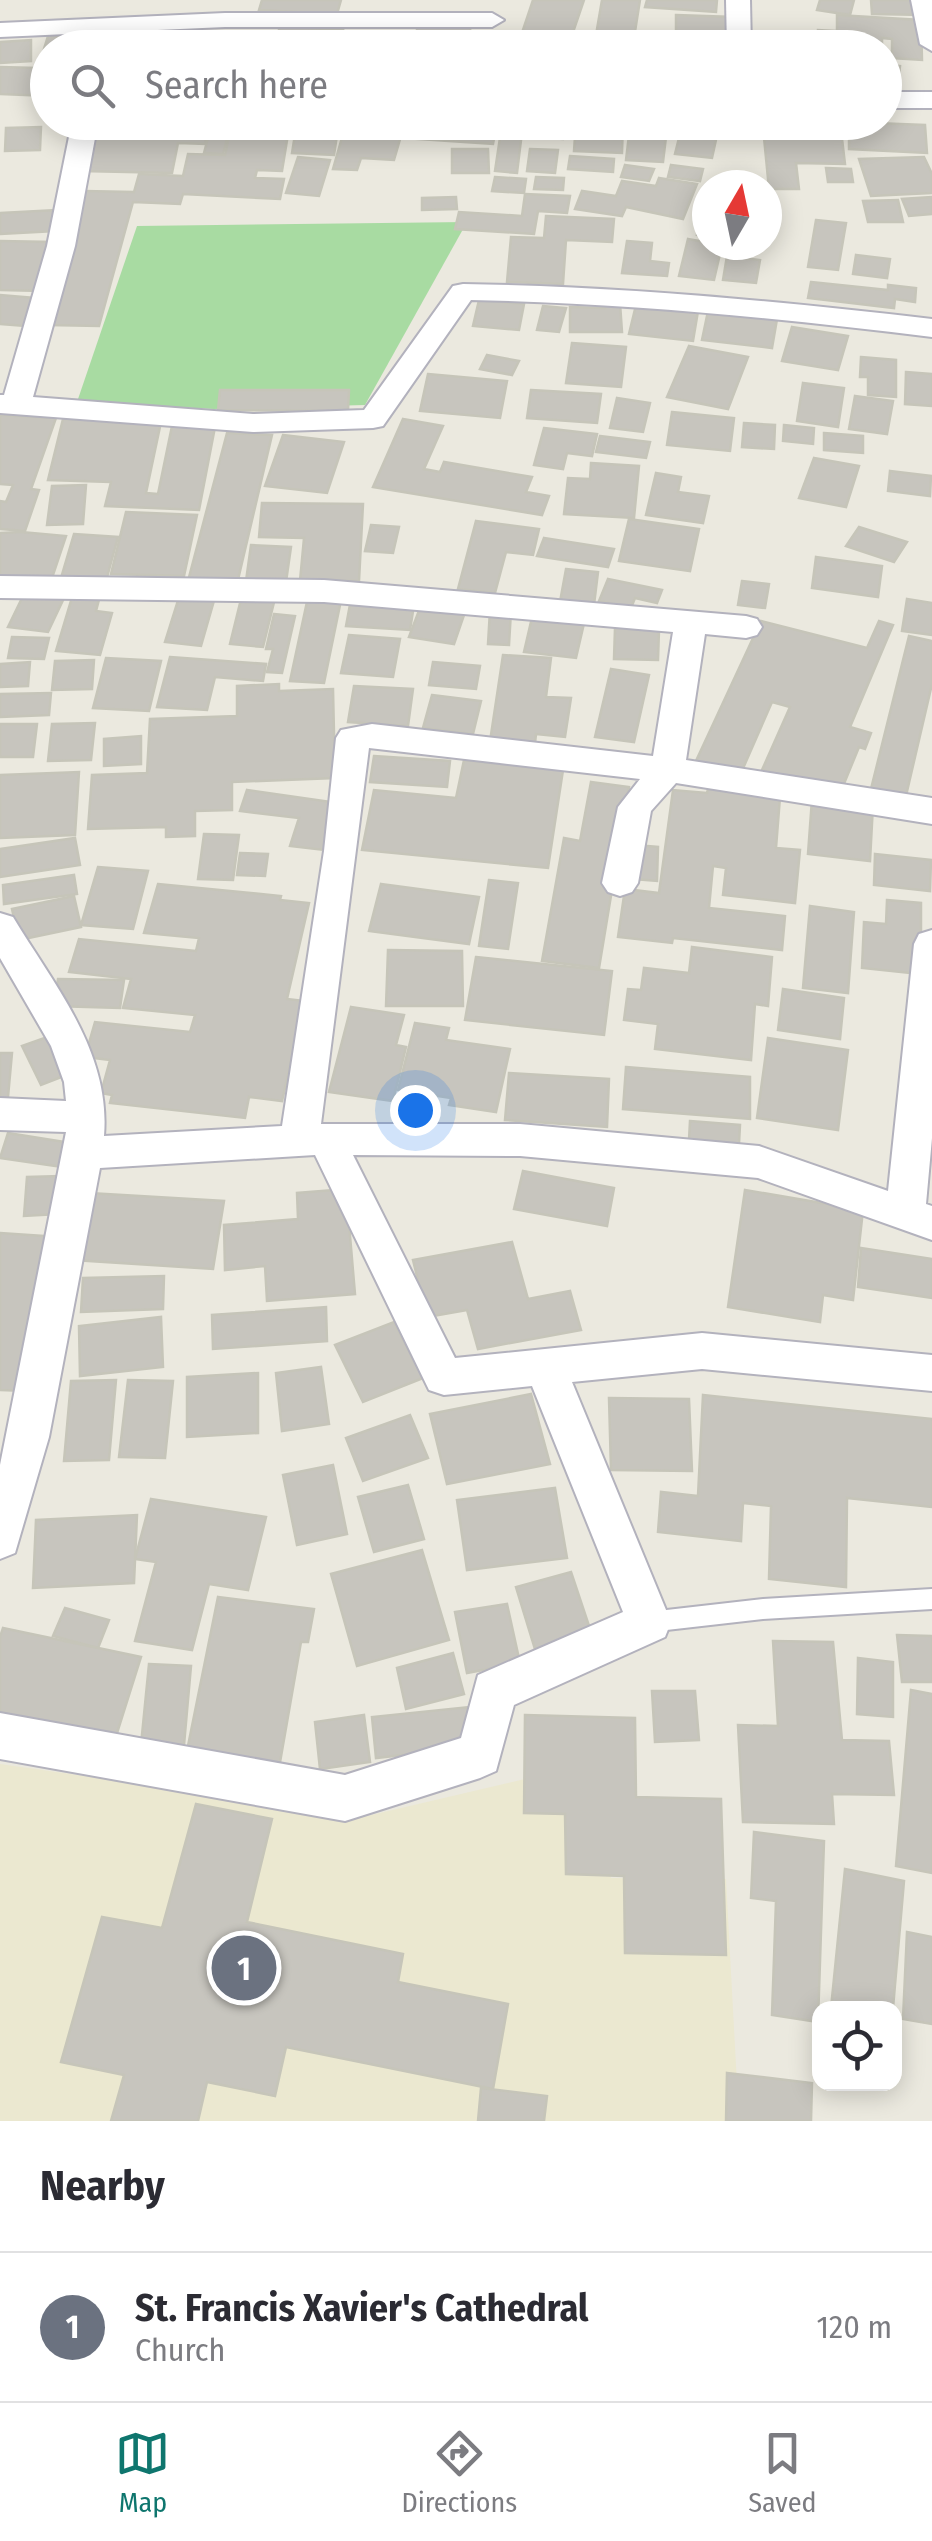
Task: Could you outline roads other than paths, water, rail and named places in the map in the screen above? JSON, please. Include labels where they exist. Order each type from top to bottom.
[{"type":"street","points":[[738,0],[739,30]]},
{"type":"street","points":[[923,0],[932,44]]},
{"type":"street","points":[[0,30],[232,10],[492,10]]},
{"type":"street","points":[[902,100],[932,100]]},
{"type":"street","points":[[82,140],[61,246],[8,404],[253,424],[372,419],[463,292],[582,294],[742,305],[932,328]]},
{"type":"street","points":[[0,588],[324,590],[746,627]]},
{"type":"street","points":[[620,884],[635,807],[668,770],[692,622]]},
{"type":"street","points":[[932,811],[668,770],[372,736],[353,738],[313,1140],[444,1377],[702,1351],[932,1373]]},
{"type":"street","points":[[0,927],[62,1034],[82,1078],[83,1135],[44,1356],[0,1539]]},
{"type":"street","points":[[0,1114],[83,1135],[520,1140],[747,1160],[919,1220],[932,944]]},
{"type":"street","points":[[0,1736],[345,1798],[480,1755],[494,1692],[649,1622],[545,1368]]},
{"type":"lane","points":[[649,1622],[763,1609],[932,1599]]},
{"type":"place","name":"St. Francis Xavier's Cathedral","points":[[244,1968]]}]
